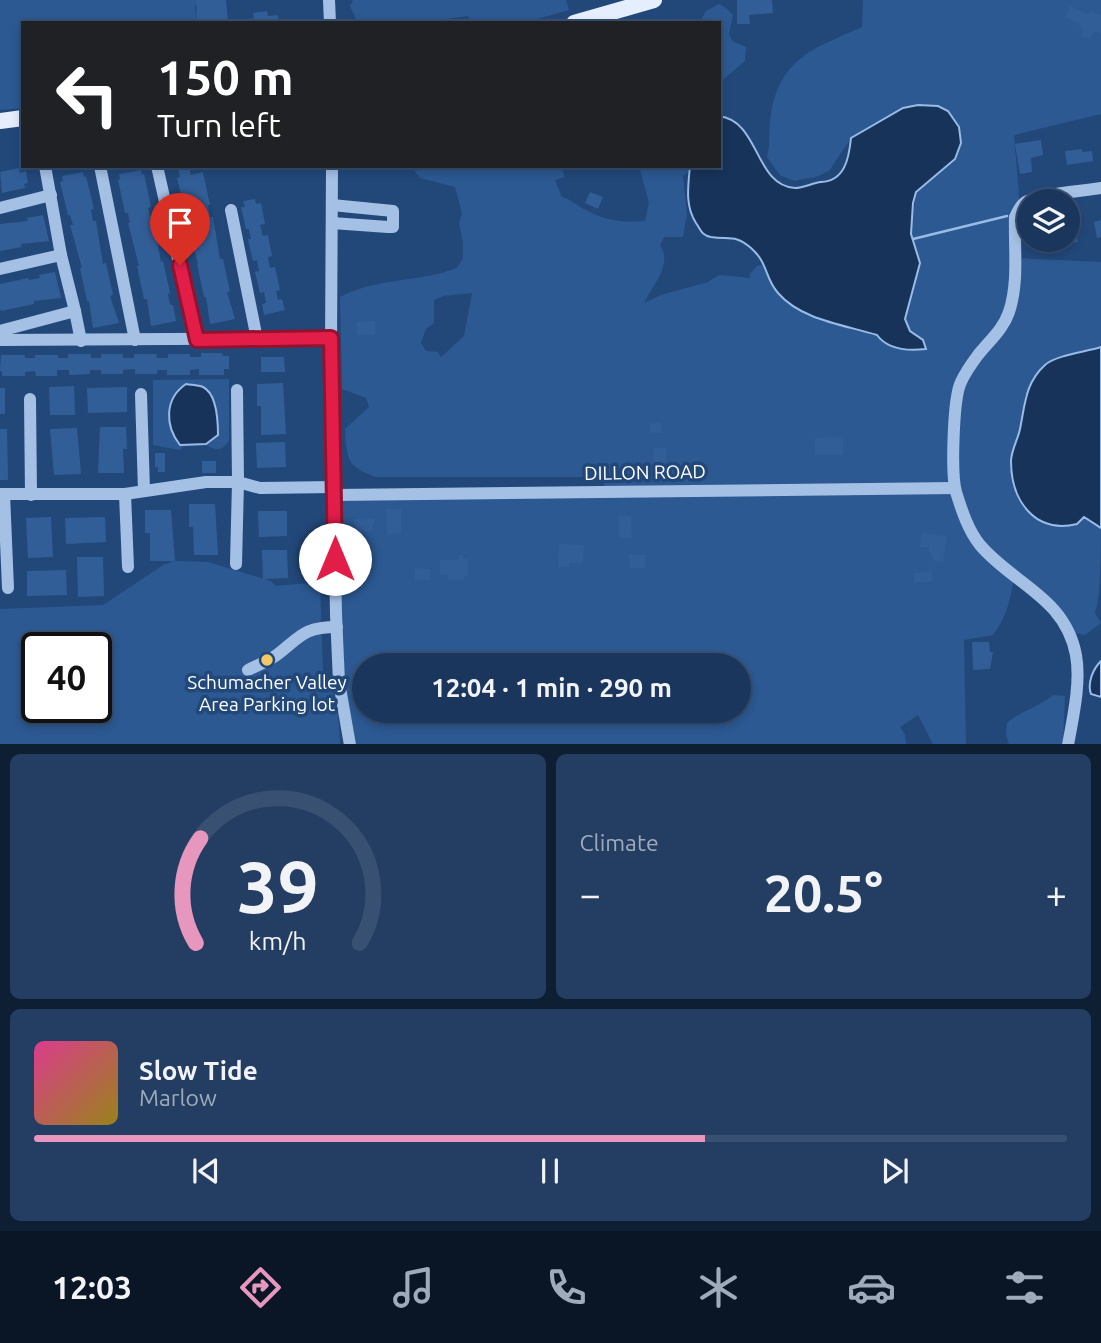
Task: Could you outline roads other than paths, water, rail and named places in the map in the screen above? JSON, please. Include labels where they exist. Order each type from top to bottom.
[{"type":"main road","points":[[582,21],[654,0]]},
{"type":"main road","points":[[0,121],[21,118]]},
{"type":"street","points":[[329,0],[330,21]]},
{"type":"street","points":[[45,168],[61,255],[81,341]]},
{"type":"street","points":[[100,168],[135,340]]},
{"type":"street","points":[[157,168],[197,340]]},
{"type":"street","points":[[332,168],[331,338],[337,627],[340,686],[350,744]]},
{"type":"street","points":[[1069,744],[1077,672],[1071,639],[1054,609],[1044,598],[999,564],[978,543],[968,525],[955,488],[955,413],[960,384],[979,355],[997,335],[1008,315],[1014,293],[1015,217],[1024,203],[1037,198],[1101,188]]},
{"type":"street","points":[[0,208],[51,195]]},
{"type":"street","points":[[332,205],[393,211],[394,223],[393,227],[332,223]]},
{"type":"street","points":[[231,210],[257,339]]},
{"type":"street","points":[[0,268],[61,255]]},
{"type":"street","points":[[0,331],[75,311]]},
{"type":"street","points":[[0,340],[331,338]]},
{"type":"street","points":[[236,564],[237,390]]},
{"type":"street","points":[[141,394],[144,491]]},
{"type":"street","points":[[30,399],[30,495]]},
{"type":"street","name":"DILLON ROAD","points":[[2,494],[125,494],[206,482],[238,482],[260,488],[335,491],[955,488]]},
{"type":"street","points":[[2,494],[8,588]]},
{"type":"street","points":[[125,494],[128,567]]},
{"type":"street","points":[[247,670],[276,656],[293,639],[312,630],[337,627]]},
{"type":"waterway","points":[[913,239],[1007,216]]},
{"type":"place","name":"Schumacher Valley Area Parking lot","points":[[267,660]]}]
